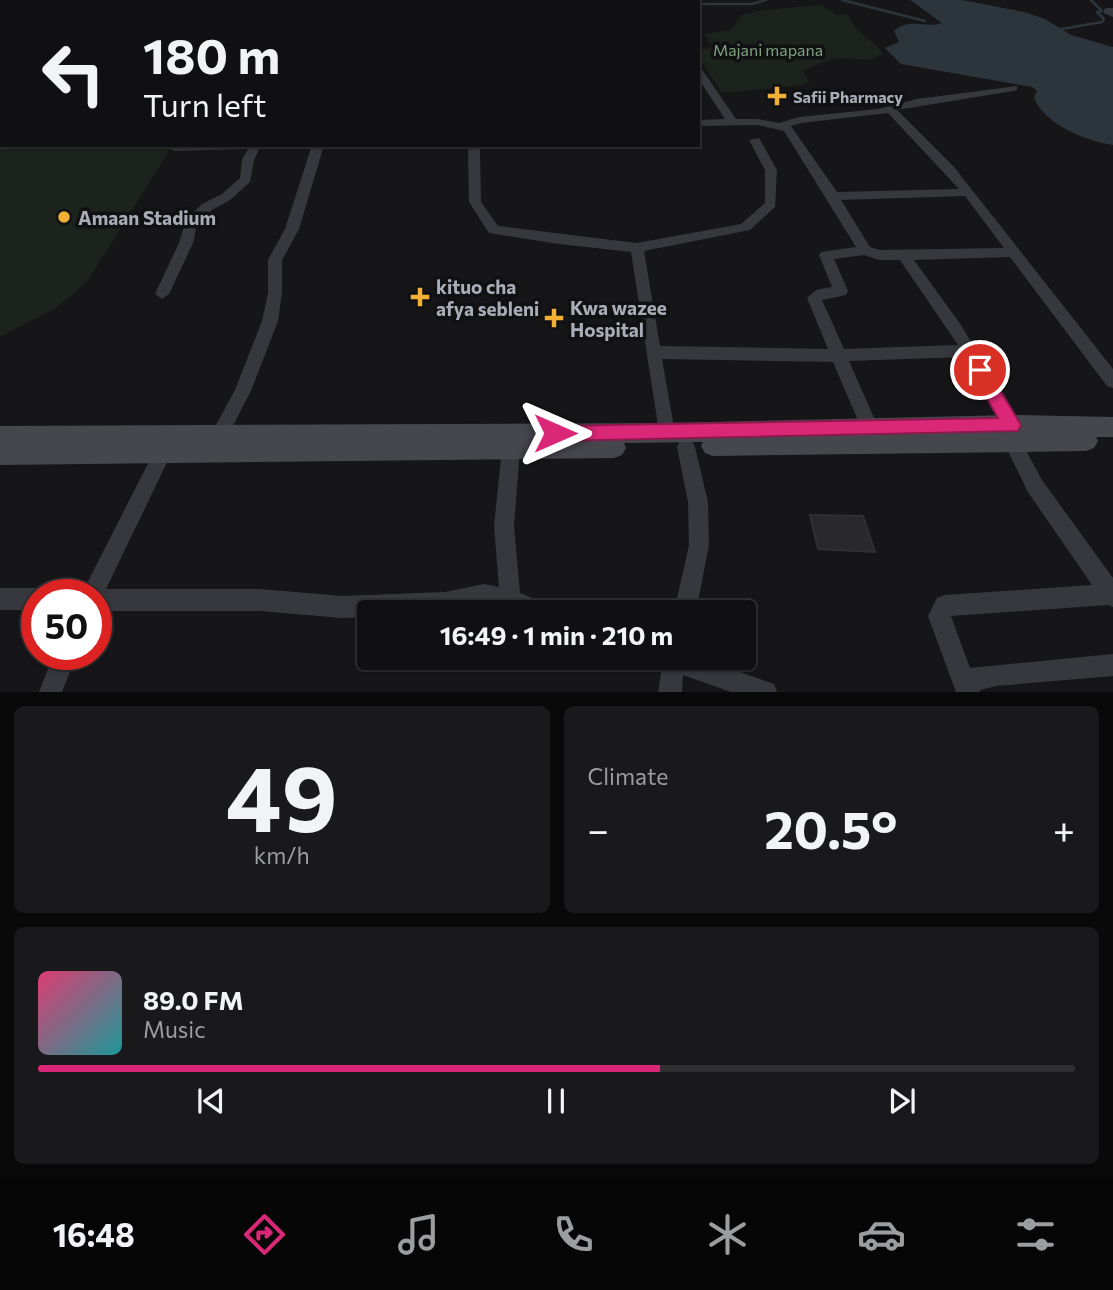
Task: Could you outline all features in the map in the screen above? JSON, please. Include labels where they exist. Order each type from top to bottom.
[{"type":"main road","points":[[0,436],[666,433],[869,427],[1012,433],[1113,441]]},
{"type":"main road","points":[[0,454],[686,447],[1113,427]]},
{"type":"street","points":[[1104,0],[1113,10]]},
{"type":"street","points":[[700,73],[732,121]]},
{"type":"street","points":[[782,126],[799,120],[890,109],[917,102],[1013,88]]},
{"type":"street","points":[[890,109],[950,170],[1113,381]]},
{"type":"street","points":[[700,122],[732,121],[782,126],[788,129],[865,250]]},
{"type":"street","points":[[474,149],[475,202],[494,230],[638,248],[744,227],[771,204],[771,170],[755,140]]},
{"type":"street","points":[[174,148],[208,147]]},
{"type":"street","points":[[162,294],[187,243],[191,223],[207,207],[226,197],[246,179],[248,160],[254,147]]},
{"type":"street","points":[[220,434],[243,391],[270,321],[275,293],[275,260],[292,229],[317,147]]},
{"type":"street","points":[[833,196],[968,192]]},
{"type":"street","points":[[638,248],[666,433]]},
{"type":"street","points":[[869,427],[814,298],[821,294],[841,291],[826,255],[865,250],[879,255],[904,256],[1015,252]]},
{"type":"street","points":[[904,256],[969,351],[1012,433],[1035,486],[1111,595]]},
{"type":"street","points":[[654,352],[729,356],[841,356],[969,351]]},
{"type":"street","points":[[686,447],[698,502],[699,545],[688,600]]},
{"type":"street","points":[[112,600],[260,600],[342,607],[444,603],[484,595],[510,599],[504,526],[511,449]]},
{"type":"street","points":[[100,579],[163,452]]},
{"type":"street","points":[[1111,595],[945,606],[939,616],[966,686],[997,675],[1113,665]]},
{"type":"street","points":[[0,599],[21,599]]},
{"type":"street","points":[[50,691],[59,670]]},
{"type":"street","points":[[670,691],[671,670]]},
{"type":"street","points":[[704,670],[766,691]]},
{"type":"green space","name":"Majani mapana","points":[[821,5],[837,15],[848,14],[859,31],[883,53],[871,59],[834,59],[802,70],[809,81],[802,85],[722,93],[700,59],[700,50],[713,47],[704,34],[730,30],[742,15],[763,10]]},
{"type":"green space","name":"Amaan Stadium","points":[[0,147],[168,147],[169,151],[87,282],[56,308],[0,337]]},
{"type":"shaded area","points":[[910,0],[962,0],[1024,12],[1045,19],[1071,35],[1113,47],[1113,145],[1091,140],[1056,123],[1039,107],[1034,97],[1037,91],[1032,87],[901,64],[885,48],[899,42],[894,31],[912,24],[942,23]]},
{"type":"building","points":[[810,515],[863,516],[875,552],[818,549]]},
{"type":"waterway","points":[[700,4],[752,4],[766,0]]},
{"type":"waterway","points":[[842,0],[925,21]]},
{"type":"waterway","points":[[1056,30],[1102,22],[1104,19],[1097,12],[1102,11],[1091,0]]},
{"type":"place","name":"Safii Pharmacy","points":[[777,96]]},
{"type":"place","name":"Amaan Stadium","points":[[64,217]]},
{"type":"place","name":"kituo cha afya sebleni","points":[[420,297]]},
{"type":"place","name":"Kwa wazee Hospital","points":[[554,318]]},
{"type":"route","points":[[555,433],[1012,425],[980,370]]}]
